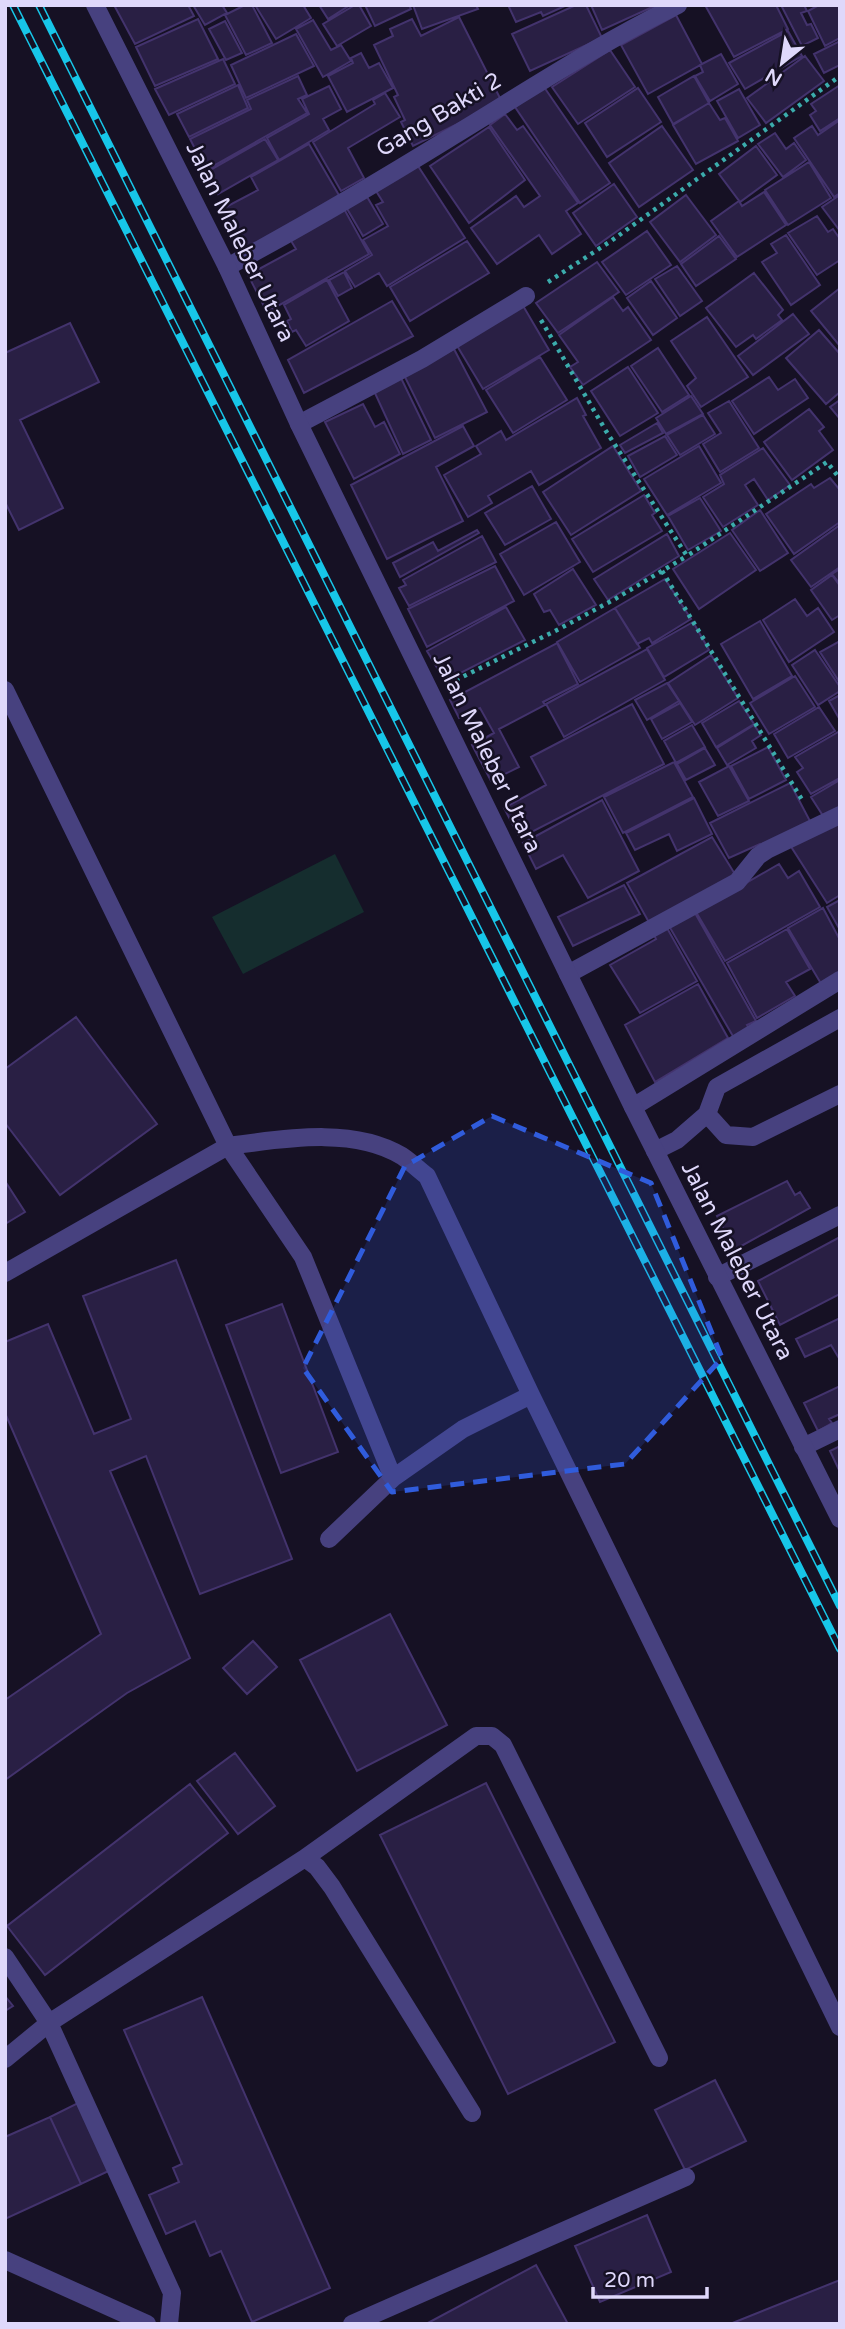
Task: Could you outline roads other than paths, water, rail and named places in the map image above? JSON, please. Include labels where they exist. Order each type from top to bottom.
[{"type":"street","name":"Jalan Maleber Utara","points":[[95,5],[227,267],[299,424],[654,1151],[840,1519]]},
{"type":"street","name":"Gang Bakti 2","points":[[227,267],[449,139],[544,79],[641,23],[678,5]]},
{"type":"street","points":[[299,424],[422,359],[526,296]]},
{"type":"street","points":[[5,690],[228,1146],[303,1257],[393,1478]]},
{"type":"street","points":[[568,974],[737,882],[758,856],[840,815]]},
{"type":"street","points":[[633,1107],[840,980]]},
{"type":"street","points":[[654,1151],[677,1139],[707,1114],[717,1087],[840,1018]]},
{"type":"street","points":[[707,1114],[726,1135],[753,1137],[840,1094]]},
{"type":"street","points":[[5,1273],[228,1146],[301,1137],[361,1140],[401,1156],[427,1176],[840,2027]]},
{"type":"street","points":[[718,1277],[840,1215]]},
{"type":"street","points":[[329,1539],[393,1478],[463,1429],[531,1395]]},
{"type":"street","points":[[803,1447],[840,1429]]},
{"type":"street","points":[[5,2059],[50,2023],[305,1858],[476,1736],[492,1735],[503,1745],[659,2058]]},
{"type":"street","points":[[305,1858],[317,1867],[332,1887],[472,2113]]},
{"type":"street","points":[[5,1957],[50,2023],[172,2293],[169,2324]]},
{"type":"street","points":[[352,2324],[686,2177]]},
{"type":"street","points":[[5,2260],[147,2324]]},
{"type":"railway","points":[[13,5],[840,1649]]},
{"type":"railway","points":[[39,5],[840,1606]]}]
